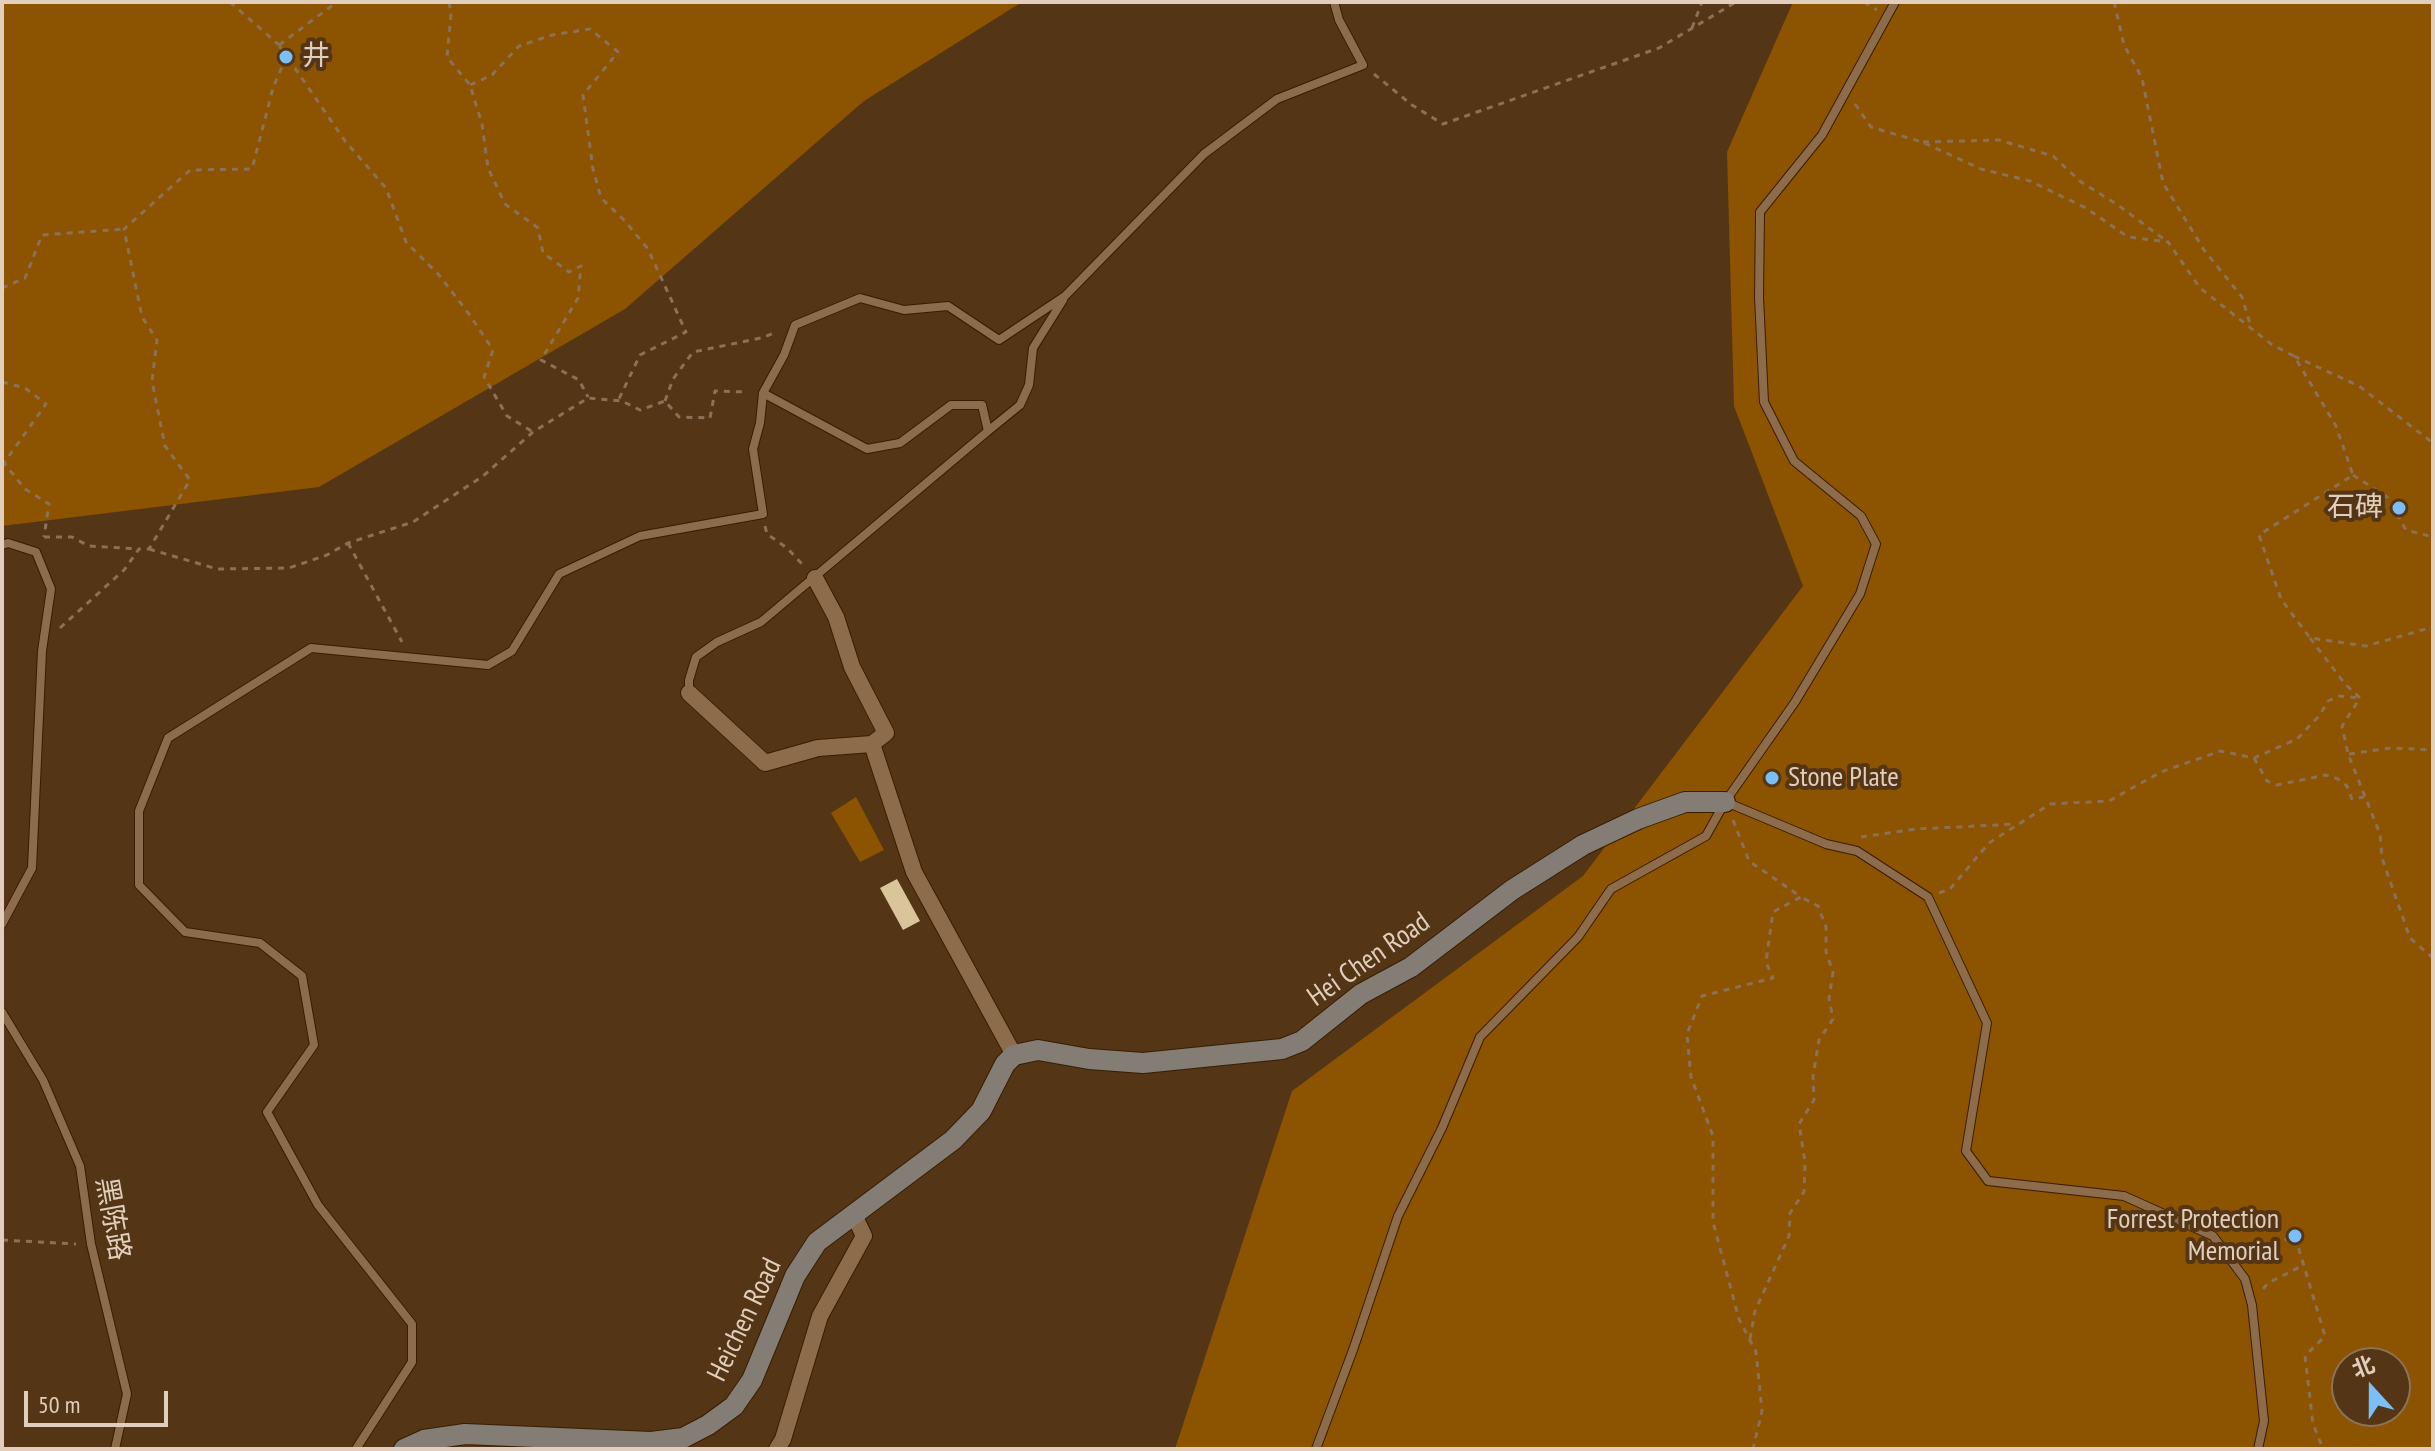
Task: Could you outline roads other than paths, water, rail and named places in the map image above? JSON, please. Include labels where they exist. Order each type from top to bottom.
[{"type":"street","points":[[689,693],[765,763],[818,748],[872,744],[886,733],[852,667],[836,617],[815,578]]},
{"type":"street","points":[[872,744],[914,872],[1014,1055]]},
{"type":"street","name":"Hei Chen Road","points":[[1014,1055],[1038,1050],[1089,1059],[1143,1063],[1282,1049],[1302,1041],[1361,994],[1411,967],[1512,890],[1583,845],[1638,819],[1685,802],[1725,802]]},
{"type":"street","name":"Heichen Road","points":[[404,1449],[424,1440],[465,1434],[651,1442],[683,1438],[708,1425],[734,1406],[752,1380],[795,1276],[817,1242],[953,1140],[981,1111],[1005,1064],[1014,1055]]},
{"type":"street","points":[[777,1449],[783,1439],[820,1316],[864,1236],[853,1213]]},
{"type":"lane","points":[[356,1449],[412,1362],[412,1324],[318,1205],[267,1112],[314,1045],[302,976],[260,943],[185,932],[139,885],[139,811],[168,738],[311,648],[488,665],[512,651],[559,574],[640,536],[763,514],[753,449],[763,393],[784,355],[795,325],[860,298],[904,310],[948,306],[999,340],[1065,296],[1204,154],[1277,99],[1363,65],[1339,20],[1334,2]]},
{"type":"lane","points":[[1316,1449],[1398,1216],[1442,1128],[1480,1037],[1578,937],[1611,889],[1706,836],[1725,802],[1795,702],[1860,594],[1876,544],[1861,516],[1794,461],[1764,402],[1759,297],[1760,212],[1822,135],[1895,2]]},
{"type":"lane","points":[[689,693],[689,680],[696,657],[717,642],[761,622],[1020,405],[1029,385],[1033,348],[1065,296]]},
{"type":"lane","points":[[763,393],[867,449],[900,443],[951,405],[982,405],[988,431]]},
{"type":"lane","points":[[2,924],[32,868],[42,651],[51,589],[36,552],[5,544]]},
{"type":"lane","points":[[1725,802],[1826,844],[1857,851],[1928,897],[1987,1023],[1966,1151],[1988,1181],[2124,1196],[2213,1236],[2245,1279],[2252,1305],[2264,1421],[2258,1449]]},
{"type":"lane","name":"黑陈路","points":[[2,1012],[43,1080],[80,1166],[91,1244],[127,1394],[115,1449]]},
{"type":"place","name":"井","points":[[286,57]]},
{"type":"place","name":"石碑","points":[[2399,508]]},
{"type":"place","name":"Stone Plate","points":[[1772,778]]},
{"type":"place","name":"Forrest Protection Memorial","points":[[2295,1236]]}]
